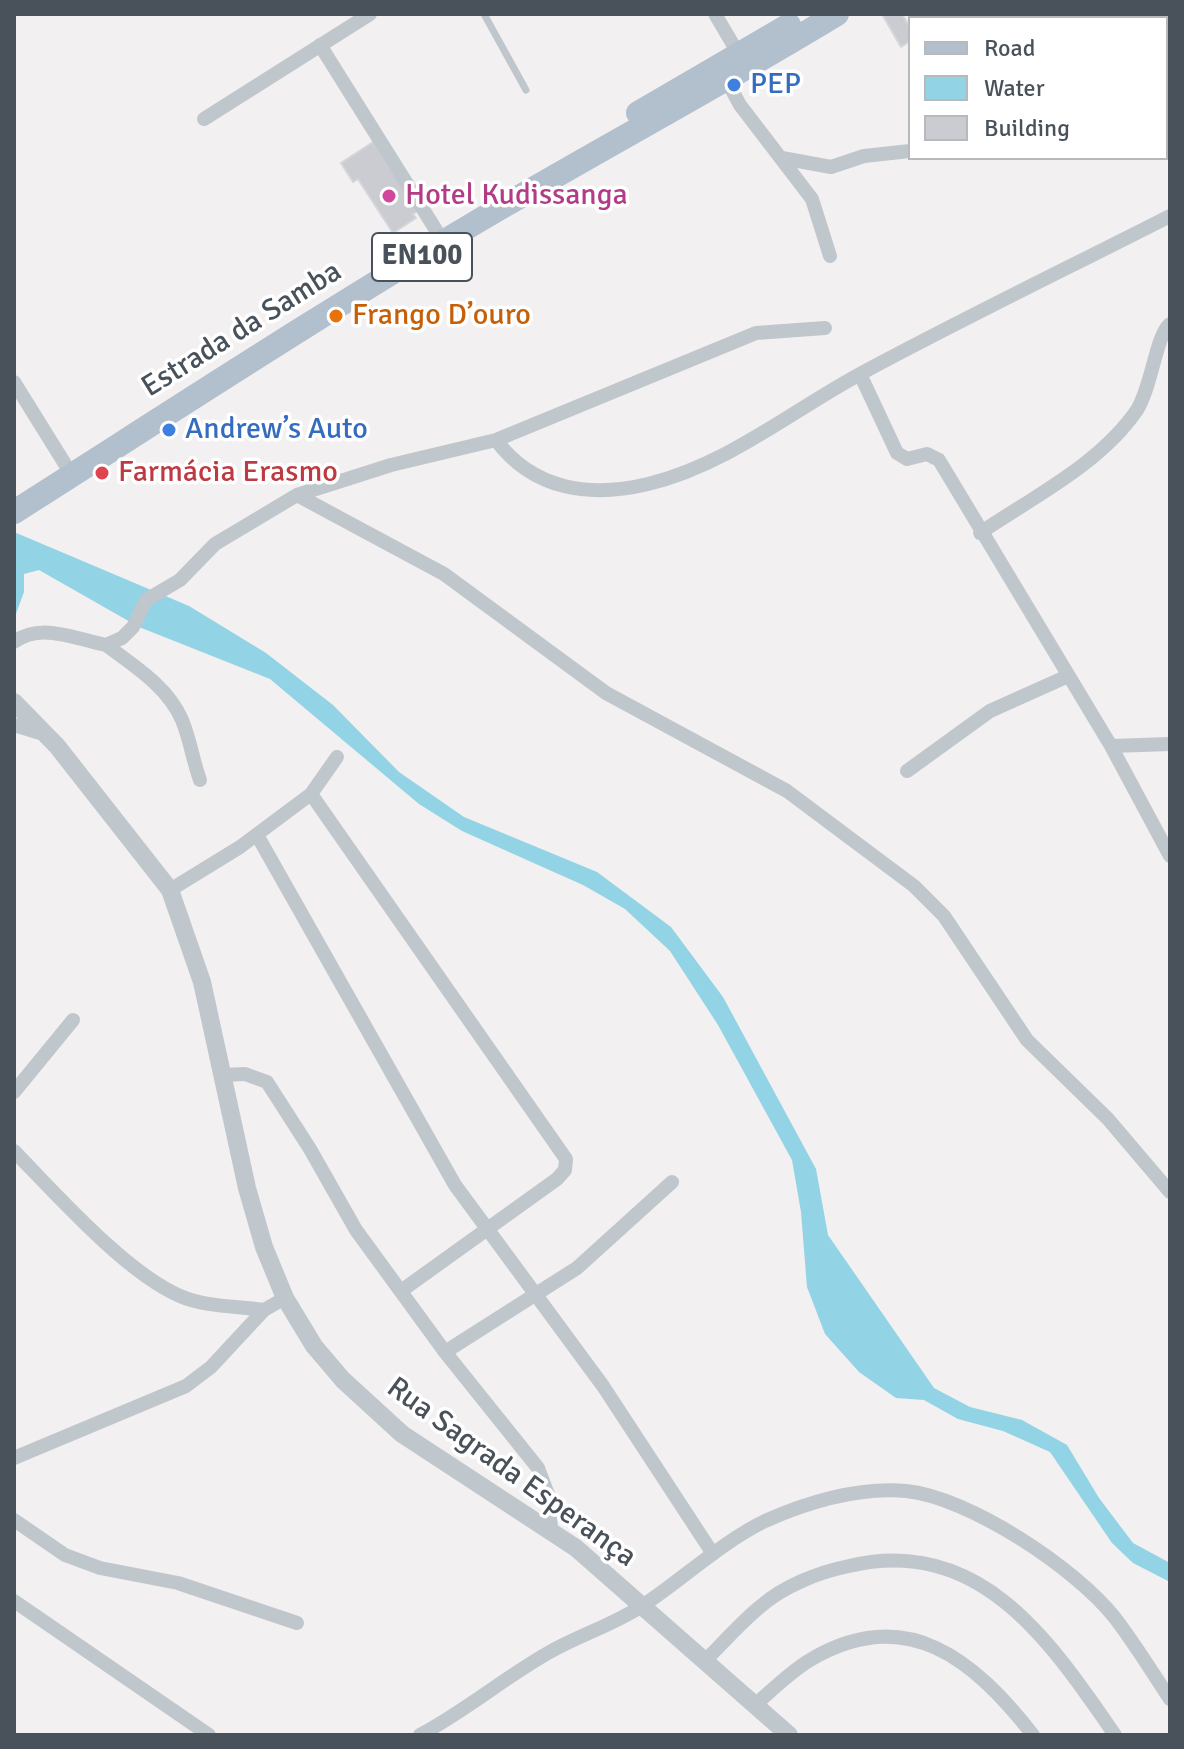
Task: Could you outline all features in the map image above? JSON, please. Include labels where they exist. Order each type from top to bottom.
[{"type":"main road","name":"Estrada da Samba","points":[[14,495],[436,230],[809,14]]},
{"type":"main road","name":"Estrada da Samba","points":[[14,512],[300,330],[501,208],[727,81],[837,14]]},
{"type":"street","points":[[204,119],[370,14]]},
{"type":"street","points":[[715,14],[738,53]]},
{"type":"street","points":[[320,45],[436,230]]},
{"type":"street","points":[[727,81],[740,105],[812,199],[830,256]]},
{"type":"street","points":[[782,158],[831,167],[864,156],[908,151]]},
{"type":"street","points":[[496,440],[524,471],[567,489],[624,488],[650,483],[738,446],[860,374],[1170,216]]},
{"type":"street","points":[[980,533],[1065,476],[1126,424],[1149,387],[1160,335],[1170,324]]},
{"type":"street","points":[[14,642],[31,633],[47,632],[106,645],[116,643],[160,590],[180,580],[215,544],[297,495],[391,465],[496,440],[756,333],[825,328]]},
{"type":"street","points":[[860,374],[897,453],[907,459],[927,454],[939,460],[980,533],[1111,746],[1170,856]]},
{"type":"street","points":[[14,382],[65,464]]},
{"type":"street","points":[[297,495],[444,574],[606,693],[787,791],[914,886],[944,916],[1027,1040],[1108,1119],[1170,1192]]},
{"type":"street","points":[[106,645],[157,685],[174,704],[187,732],[200,780]]},
{"type":"street","points":[[907,771],[990,711],[1068,676]]},
{"type":"street","name":"Rua Sagrada Esperança","points":[[14,702],[19,718],[57,746],[170,890],[195,959],[224,1075],[247,1188],[264,1247],[285,1298],[314,1346],[372,1409],[445,1464],[551,1530],[643,1606],[789,1735]]},
{"type":"street","points":[[1111,746],[1170,744]]},
{"type":"street","points":[[170,890],[257,835],[311,794],[337,757]]},
{"type":"street","points":[[311,794],[566,1159],[565,1170],[557,1179],[401,1291]]},
{"type":"street","points":[[257,835],[455,1185],[603,1386],[713,1554]]},
{"type":"street","points":[[14,1092],[73,1020]]},
{"type":"street","points":[[224,1075],[245,1074],[267,1082],[356,1230],[445,1352],[538,1468],[549,1497],[551,1530]]},
{"type":"street","points":[[14,1151],[85,1224],[157,1283],[181,1297],[264,1310]]},
{"type":"street","points":[[445,1352],[538,1296],[577,1268],[672,1182]]},
{"type":"street","points":[[14,1458],[186,1386],[211,1367],[264,1310],[285,1298]]},
{"type":"street","points":[[420,1735],[470,1706],[547,1654],[643,1606],[713,1554],[762,1523],[797,1507],[872,1490],[910,1491],[973,1513],[1032,1544],[1077,1580],[1114,1616],[1170,1699]]},
{"type":"street","points":[[14,1520],[65,1555],[100,1568],[178,1583],[297,1623]]},
{"type":"street","points":[[704,1662],[762,1605],[795,1585],[833,1569],[872,1560],[917,1562],[959,1573],[994,1591],[1026,1618],[1115,1735]]},
{"type":"street","points":[[14,1601],[209,1735]]},
{"type":"street","points":[[754,1706],[796,1669],[832,1649],[881,1638],[904,1639],[931,1644],[977,1672],[1033,1735]]},
{"type":"lane","points":[[484,14],[526,90]]},
{"type":"water","points":[[14,532],[189,606],[266,653],[333,705],[399,772],[464,817],[597,872],[671,927],[723,997],[816,1169],[828,1235],[934,1388],[970,1407],[1022,1420],[1067,1445],[1099,1498],[1133,1543],[1170,1563],[1170,1582],[1133,1563],[1112,1543],[1050,1452],[1003,1431],[958,1419],[924,1400],[896,1398],[859,1372],[825,1334],[807,1287],[801,1212],[792,1160],[718,1025],[670,951],[625,909],[583,885],[462,831],[419,804],[270,679],[139,627],[39,570],[24,574],[24,592],[14,619]]},
{"type":"building","points":[[882,14],[902,14],[908,24],[908,42],[901,47]]},
{"type":"building","name":"Hotel Kudissanga","points":[[373,142],[418,211],[413,214],[416,218],[393,233],[358,179],[353,182],[341,163]]},
{"type":"place","name":"PEP","points":[[734,85]]},
{"type":"place","name":"Hotel Kudissanga","points":[[389,196]]},
{"type":"place","name":"Frango D’ouro","points":[[336,316]]},
{"type":"place","name":"Andrew’s Auto","points":[[169,430]]},
{"type":"place","name":"Farmácia Erasmo","points":[[102,473]]}]
